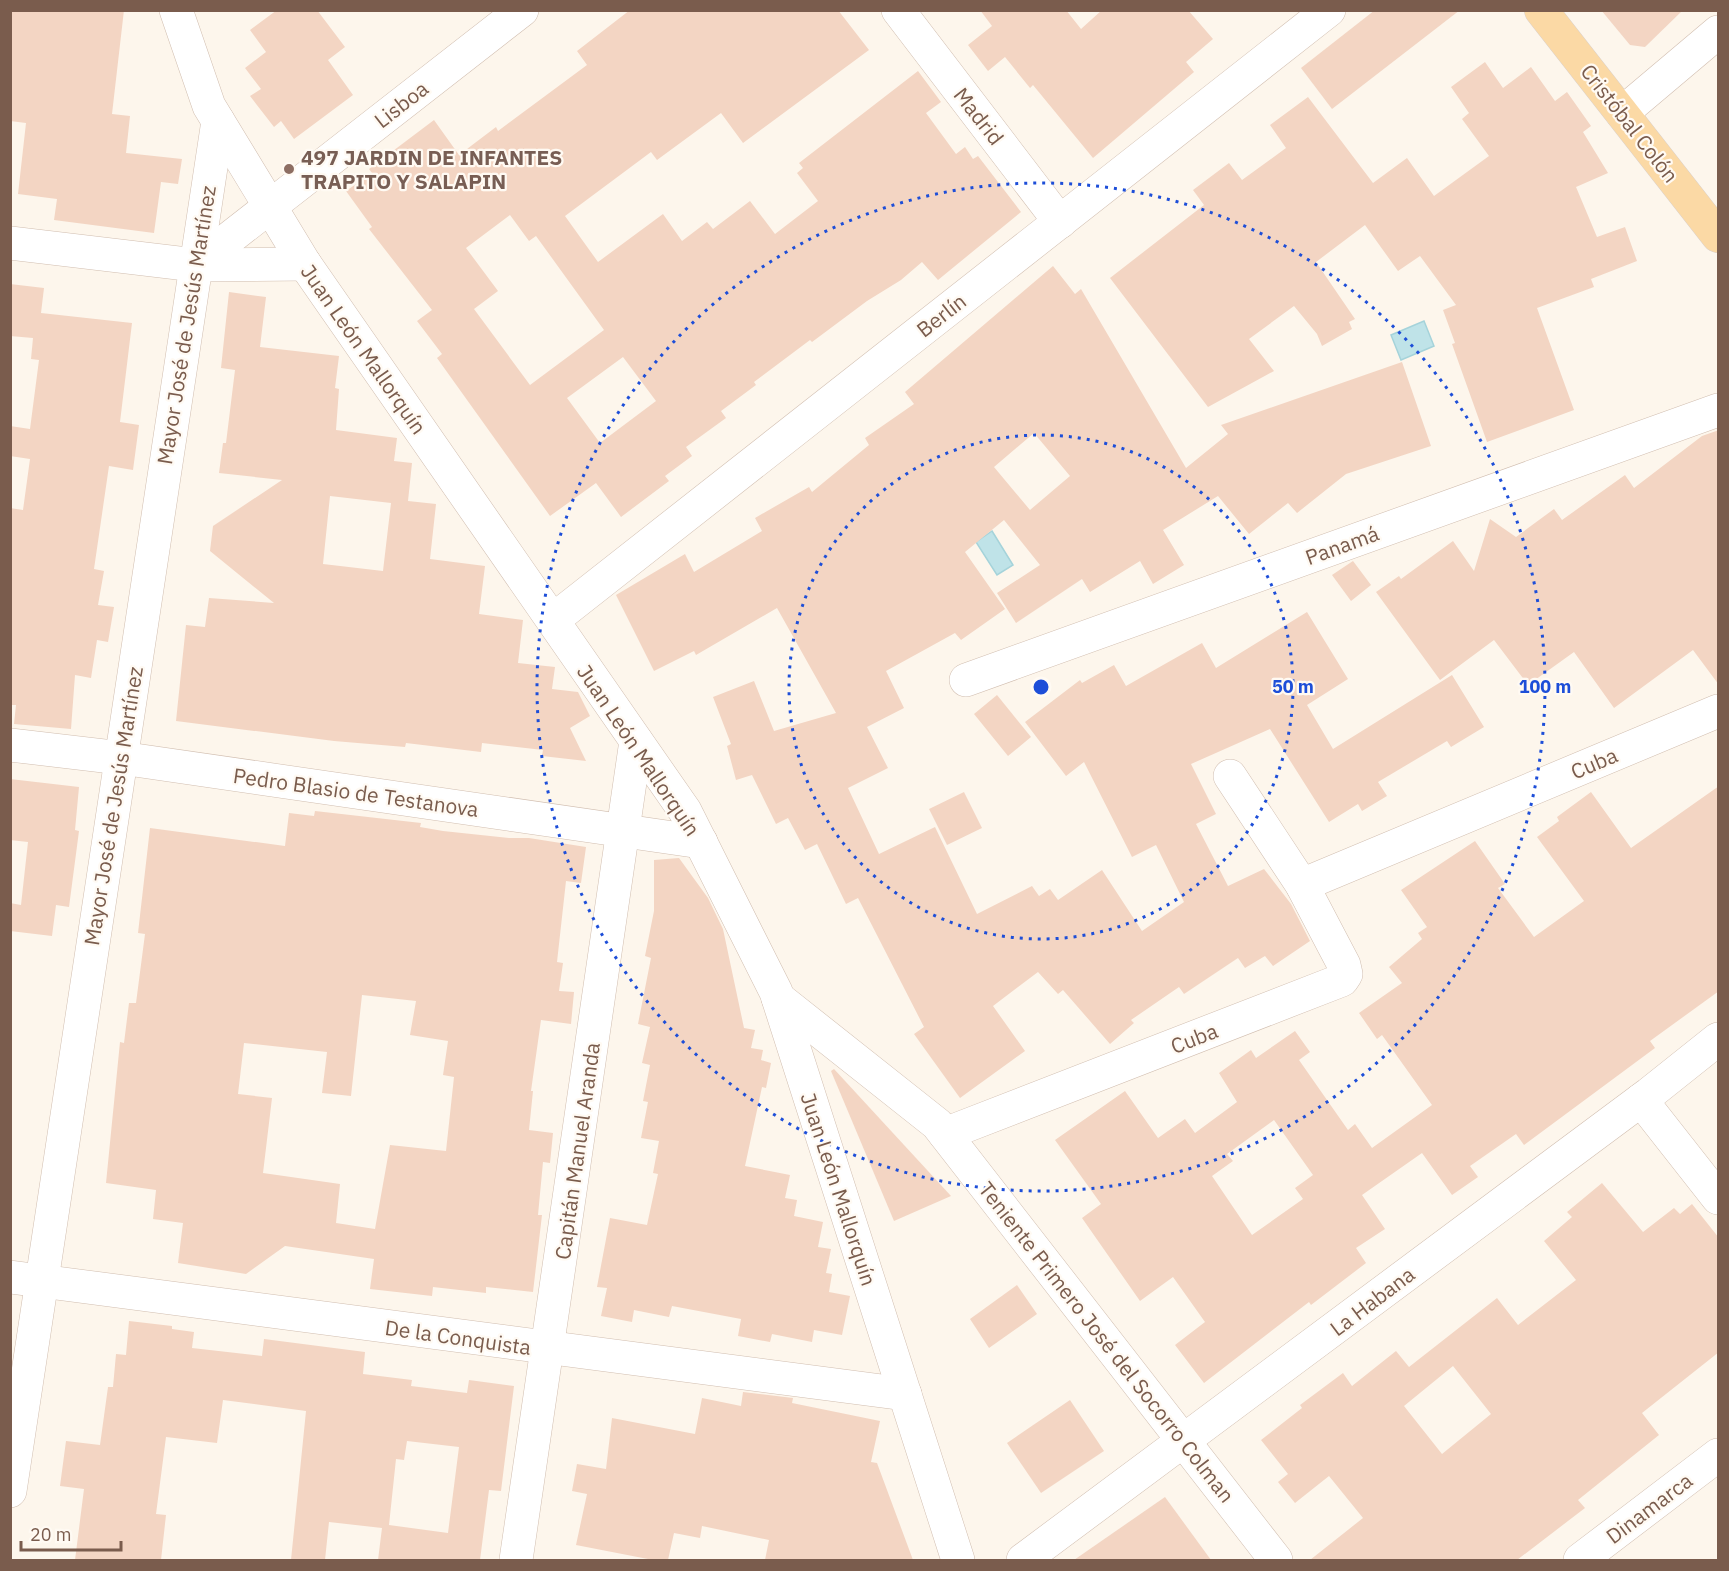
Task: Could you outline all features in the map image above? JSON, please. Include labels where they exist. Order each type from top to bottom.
[{"type":"main road","name":"Cristóbal Colón","points":[[1541,10],[1719,236]]},
{"type":"street","name":"Juan León Mallorquín","points":[[176,10],[209,106],[268,207],[305,264],[685,811],[701,842],[778,998],[958,1560]]},
{"type":"street","name":"Lisboa","points":[[195,265],[522,10]]},
{"type":"street","name":"Madrid","points":[[898,10],[1060,222]]},
{"type":"street","name":"Berlín","points":[[553,620],[1329,10]]},
{"type":"street","points":[[1622,113],[1719,32]]},
{"type":"street","name":"Mayor José de Jesús Martínez","points":[[10,1491],[26,1279],[121,758],[218,121]]},
{"type":"street","points":[[10,243],[195,265],[305,264]]},
{"type":"street","name":"Panamá","points":[[966,680],[1719,410]]},
{"type":"street","name":"Cuba","points":[[1302,885],[1719,711]]},
{"type":"street","name":"Capitán Manuel Aranda","points":[[516,1560],[636,741]]},
{"type":"street","name":"Pedro Blasio de Testanova","points":[[10,745],[121,758],[701,842]]},
{"type":"street","name":"Cuba","points":[[941,1129],[1342,980],[1346,974],[1344,965],[1302,885],[1230,776]]},
{"type":"street","name":"Teniente Primero José del Socorro Colman","points":[[778,998],[941,1129],[1276,1560]]},
{"type":"street","name":"La Habana","points":[[1023,1560],[1641,1100],[1719,1039]]},
{"type":"street","points":[[1641,1100],[1719,1198]]},
{"type":"street","name":"De la Conquista","points":[[26,1279],[905,1394]]},
{"type":"street","name":"Dinamarca","points":[[1580,1560],[1719,1455]]},
{"type":"water","points":[[1424,321],[1434,346],[1401,360],[1391,335]]},
{"type":"water","points":[[992,531],[1013,565],[997,575],[976,542]]},
{"type":"building","points":[[10,10],[124,10],[112,114],[130,116],[126,153],[182,159],[178,184],[161,182],[154,233],[54,220],[57,199],[18,194],[26,123],[10,121]]},
{"type":"building","points":[[277,10],[317,10],[345,47],[328,60],[353,95],[294,139],[281,121],[274,127],[250,96],[261,89],[245,68],[266,52],[250,30]]},
{"type":"building","points":[[630,10],[838,10],[869,50],[743,143],[721,113],[657,160],[651,152],[565,216],[598,262],[663,214],[682,241],[707,222],[713,229],[750,201],[775,234],[818,201],[797,173],[803,168],[799,163],[918,71],[941,102],[926,113],[956,154],[965,147],[973,159],[978,156],[1021,212],[938,280],[922,262],[901,280],[867,301],[812,342],[810,340],[754,382],[756,385],[721,411],[726,418],[686,447],[692,456],[665,476],[669,481],[621,517],[596,483],[550,516],[437,358],[442,354],[417,321],[432,310],[369,229],[372,227],[346,191],[372,173],[369,169],[434,120],[459,155],[496,127],[498,131],[587,65],[577,51]],"holes":[[[510,215],[529,241],[536,236],[604,330],[530,385],[474,309],[498,291],[466,248]],[[623,357],[656,401],[600,443],[567,398]]]},
{"type":"building","points":[[980,10],[1066,10],[1081,29],[1102,10],[1188,10],[1213,39],[1186,62],[1194,72],[1093,158],[1033,85],[1030,88],[1005,57],[988,71],[968,45],[992,26]]},
{"type":"building","points":[[1375,10],[1460,10],[1332,109],[1301,68]]},
{"type":"building","points":[[1601,10],[1683,10],[1645,47],[1630,45]]},
{"type":"building","points":[[1485,62],[1503,88],[1531,67],[1555,101],[1567,92],[1591,126],[1583,132],[1608,173],[1576,187],[1597,237],[1625,227],[1637,261],[1591,279],[1594,287],[1537,308],[1574,410],[1487,442],[1452,344],[1455,343],[1443,310],[1456,305],[1420,256],[1398,271],[1365,225],[1316,262],[1355,319],[1349,322],[1352,329],[1322,346],[1317,334],[1294,306],[1249,339],[1274,371],[1208,407],[1110,278],[1204,205],[1193,190],[1229,163],[1242,180],[1286,148],[1270,125],[1308,97],[1373,183],[1407,158],[1434,196],[1489,156],[1462,119],[1469,113],[1451,87]]},
{"type":"building","points":[[1053,266],[1075,294],[1081,289],[1186,468],[1228,434],[1221,425],[1402,362],[1431,446],[1346,474],[1297,513],[1288,503],[1249,534],[1218,496],[1163,530],[1184,565],[1153,584],[1140,561],[1090,592],[1082,579],[1016,623],[997,593],[1040,565],[1004,520],[965,552],[1005,609],[961,640],[955,633],[886,671],[904,708],[867,727],[888,768],[848,788],[879,854],[935,827],[977,914],[1032,886],[1039,896],[1050,889],[1058,900],[1102,870],[1142,931],[1184,902],[1156,845],[1132,857],[1084,762],[1066,776],[1025,722],[1080,680],[1082,683],[1114,665],[1126,686],[1202,643],[1216,668],[1307,612],[1348,679],[1307,705],[1333,749],[1452,675],[1484,727],[1451,747],[1447,741],[1378,782],[1387,796],[1362,811],[1358,804],[1329,822],[1270,729],[1191,764],[1216,814],[1196,824],[1228,886],[1264,869],[1291,904],[1310,941],[1273,966],[1265,956],[1245,968],[1238,958],[1184,994],[1179,987],[1131,1020],[1134,1023],[1110,1044],[1063,990],[1058,994],[1038,972],[993,1006],[1025,1051],[960,1098],[914,1034],[924,1027],[858,898],[846,904],[817,844],[805,850],[788,818],[776,824],[752,775],[736,780],[727,746],[731,744],[713,697],[754,681],[774,731],[836,713],[777,608],[696,655],[694,651],[654,671],[616,595],[685,554],[694,572],[762,531],[755,518],[809,487],[812,492],[869,445],[865,438],[914,404],[905,392]],"holes":[[[1034,433],[1070,476],[1030,510],[994,467]]]},
{"type":"building","points":[[10,284],[44,288],[41,313],[132,323],[120,422],[139,425],[133,470],[109,466],[94,569],[104,571],[98,605],[114,607],[108,642],[97,640],[91,678],[75,675],[71,729],[14,724],[16,705],[10,705],[10,508],[23,510],[30,459],[10,456],[10,426],[30,429],[39,360],[31,359],[33,338],[10,336]]},
{"type":"building","points":[[229,292],[266,297],[260,347],[339,356],[335,388],[339,389],[336,430],[397,438],[394,461],[412,463],[408,501],[436,504],[430,559],[485,566],[479,614],[523,620],[518,663],[555,667],[552,689],[578,692],[590,716],[570,728],[586,761],[542,756],[543,750],[482,743],[481,752],[406,743],[405,747],[334,741],[176,721],[186,625],[205,627],[209,598],[274,603],[210,551],[213,526],[282,480],[219,473],[223,443],[226,443],[235,370],[221,368]],"holes":[[[330,496],[391,503],[383,571],[323,564]]]},
{"type":"building","points":[[1719,430],[1719,685],[1693,650],[1614,708],[1574,652],[1528,685],[1494,640],[1440,680],[1376,592],[1399,576],[1401,579],[1453,541],[1474,571],[1490,519],[1516,537],[1554,509],[1562,520],[1625,475],[1634,488],[1702,436]]},
{"type":"building","points":[[1353,561],[1371,585],[1351,601],[1332,575]]},
{"type":"building","points":[[997,695],[1031,737],[1008,756],[974,714]]},
{"type":"building","points":[[10,779],[79,787],[75,830],[79,831],[69,907],[56,905],[52,936],[10,931],[10,903],[21,905],[28,842],[10,840]]},
{"type":"building","points":[[1719,786],[1719,991],[1650,1041],[1655,1048],[1524,1145],[1516,1134],[1470,1166],[1478,1177],[1452,1195],[1422,1153],[1362,1195],[1385,1229],[1356,1248],[1366,1263],[1311,1305],[1309,1302],[1204,1383],[1175,1345],[1205,1322],[1173,1277],[1140,1301],[1082,1218],[1101,1204],[1055,1140],[1125,1091],[1158,1138],[1185,1119],[1195,1133],[1237,1102],[1219,1073],[1251,1050],[1256,1058],[1295,1031],[1310,1052],[1299,1060],[1348,1130],[1355,1124],[1372,1148],[1432,1105],[1382,1035],[1377,1039],[1359,1013],[1402,983],[1389,967],[1422,939],[1418,933],[1427,927],[1401,890],[1475,841],[1505,884],[1498,888],[1534,937],[1584,901],[1537,837],[1559,821],[1557,817],[1591,792],[1631,848]],"holes":[[[1274,1120],[1313,1175],[1295,1188],[1303,1199],[1252,1235],[1212,1176],[1233,1161],[1227,1154]]]},
{"type":"building","points":[[964,792],[982,828],[947,845],[929,809]]},
{"type":"building","points":[[315,811],[421,823],[420,827],[443,831],[529,838],[586,847],[581,883],[566,881],[557,962],[563,963],[559,991],[574,992],[571,1024],[541,1020],[531,1091],[533,1091],[529,1130],[553,1133],[550,1163],[543,1162],[538,1215],[542,1215],[533,1292],[486,1287],[486,1293],[433,1287],[432,1296],[370,1289],[374,1259],[285,1246],[246,1274],[178,1263],[183,1223],[153,1219],[156,1190],[106,1183],[120,1042],[124,1043],[129,1003],[136,1003],[145,934],[138,933],[150,828],[285,846],[289,813],[314,816]],"holes":[[[362,995],[416,1001],[410,1035],[448,1041],[443,1075],[454,1077],[446,1151],[390,1145],[375,1229],[336,1223],[340,1184],[263,1173],[272,1098],[238,1094],[244,1043],[327,1052],[322,1093],[351,1096]]]},
{"type":"building","points":[[679,858],[708,898],[723,929],[744,1028],[755,1030],[751,1048],[763,1050],[761,1060],[771,1063],[766,1088],[762,1087],[745,1166],[790,1175],[785,1198],[797,1200],[794,1216],[823,1222],[818,1247],[831,1249],[826,1273],[832,1274],[829,1292],[850,1296],[842,1335],[814,1330],[812,1342],[772,1334],[770,1342],[738,1336],[741,1319],[672,1306],[669,1317],[634,1310],[632,1322],[601,1316],[607,1288],[597,1287],[610,1218],[647,1225],[658,1174],[653,1173],[659,1141],[641,1138],[648,1102],[643,1101],[650,1065],[642,1063],[650,1027],[638,1024],[651,958],[645,956],[654,911],[654,860]]},
{"type":"building","points":[[834,1069],[951,1196],[894,1221],[831,1071]]},
{"type":"building","points":[[1602,1183],[1643,1232],[1674,1208],[1680,1214],[1692,1204],[1719,1238],[1719,1352],[1642,1413],[1659,1435],[1578,1500],[1585,1508],[1517,1560],[1310,1560],[1363,1518],[1329,1476],[1295,1503],[1278,1482],[1288,1474],[1261,1440],[1302,1408],[1300,1405],[1343,1373],[1352,1386],[1396,1351],[1409,1367],[1497,1298],[1518,1325],[1576,1280],[1544,1241],[1572,1217],[1567,1212]],"holes":[[[1453,1366],[1491,1414],[1442,1454],[1404,1406]]]},
{"type":"building","points":[[1017,1285],[1037,1314],[989,1348],[970,1319]]},
{"type":"building","points":[[129,1321],[172,1326],[172,1329],[194,1332],[192,1348],[262,1356],[264,1339],[365,1352],[363,1374],[412,1380],[411,1386],[467,1393],[469,1380],[514,1386],[501,1491],[489,1490],[480,1560],[378,1560],[382,1528],[329,1522],[325,1560],[291,1560],[306,1411],[223,1400],[217,1443],[166,1437],[156,1514],[166,1515],[161,1560],[75,1560],[84,1489],[60,1486],[66,1441],[100,1445],[108,1387],[113,1387],[116,1354],[126,1355]],"holes":[[[407,1441],[459,1447],[448,1533],[389,1525],[396,1459],[404,1460]]]},
{"type":"building","points":[[743,1392],[793,1398],[792,1403],[880,1421],[871,1462],[877,1463],[913,1560],[765,1560],[769,1540],[702,1526],[700,1538],[674,1533],[668,1560],[653,1560],[576,1545],[587,1494],[572,1491],[577,1464],[606,1469],[612,1418],[695,1434],[702,1398],[741,1406]]},
{"type":"building","points":[[1070,1400],[1104,1451],[1041,1493],[1007,1443]]},
{"type":"building","points":[[1165,1497],[1211,1560],[1074,1560]]},
{"type":"place","name":"497 JARDIN DE INFANTES TRAPITO Y SALAPIN","points":[[289,169]]}]
